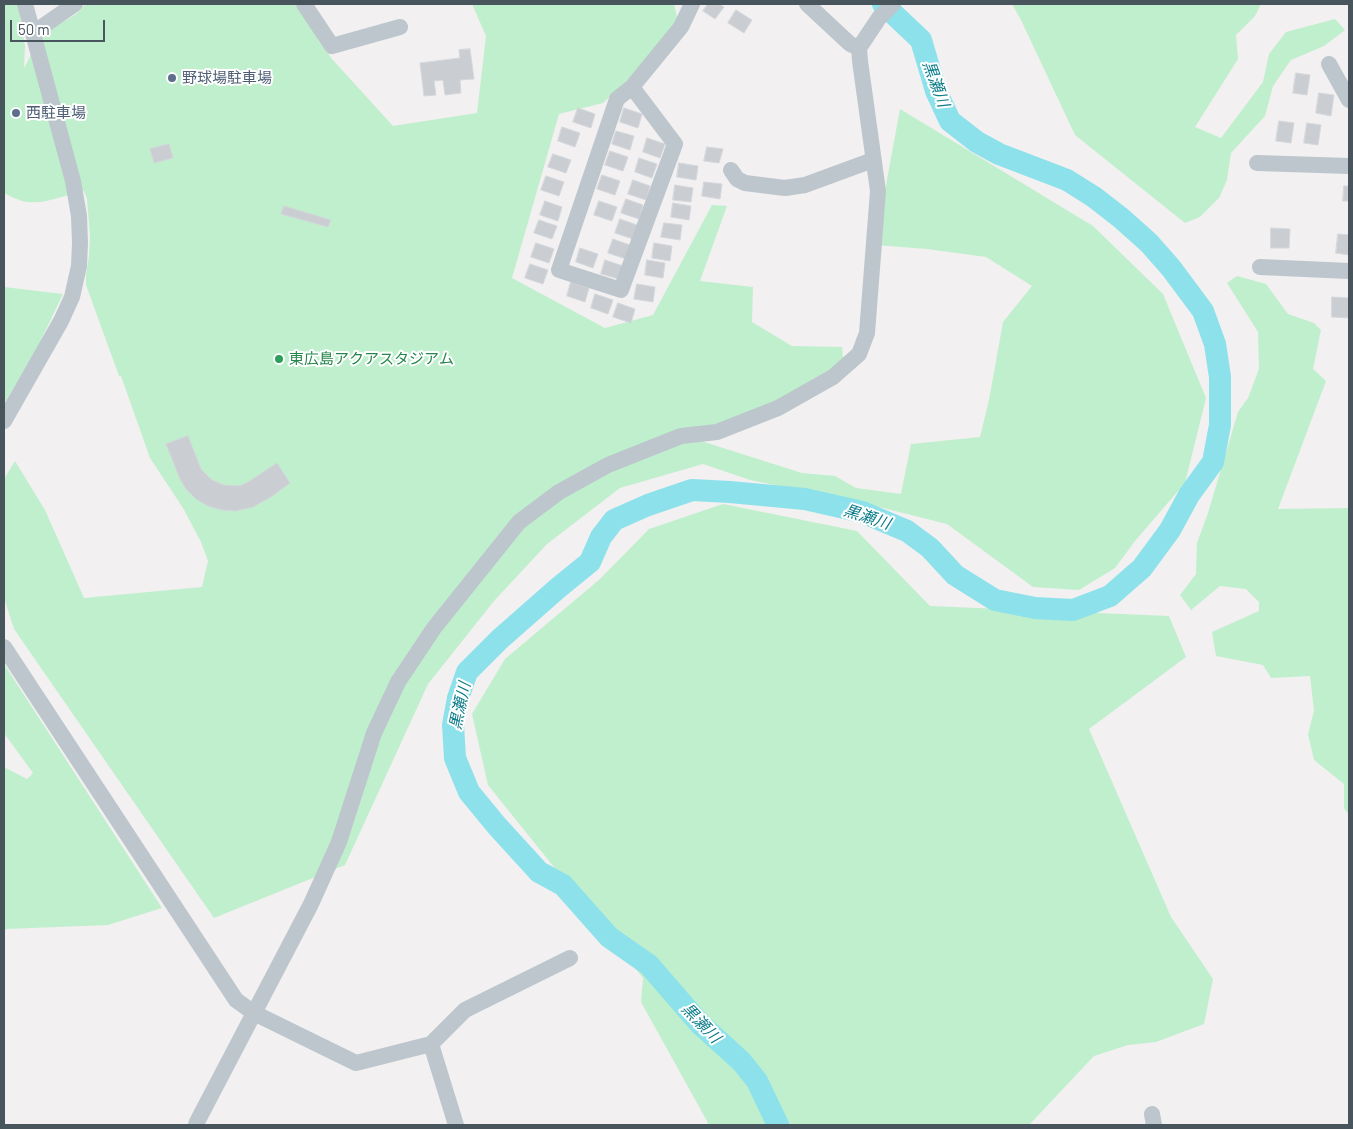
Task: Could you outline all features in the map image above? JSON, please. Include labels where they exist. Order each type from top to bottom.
[{"type":"street","points":[[4,420],[61,321],[72,297],[79,266],[79,216],[73,181],[25,4]]},
{"type":"street","points":[[33,33],[75,4]]},
{"type":"street","points":[[304,4],[332,46],[400,27]]},
{"type":"street","points":[[632,87],[675,144],[621,290],[559,270],[617,99],[632,87],[681,27],[692,4]]},
{"type":"street","points":[[807,4],[850,44],[862,45]]},
{"type":"street","points":[[196,1125],[311,904],[339,842],[374,734],[398,682],[434,628],[519,522],[559,492],[608,465],[681,436],[717,432],[778,408],[833,376],[859,354],[867,333],[878,191],[860,61],[862,45],[879,18],[893,4]]},
{"type":"street","points":[[1329,64],[1349,100]]},
{"type":"street","points":[[731,170],[737,179],[746,184],[785,188],[805,185],[873,160]]},
{"type":"street","points":[[1257,163],[1349,166]]},
{"type":"street","points":[[1260,267],[1349,271]]},
{"type":"street","points":[[4,646],[236,1000],[254,1014],[356,1063],[431,1044],[465,1010],[570,958]]},
{"type":"street","points":[[431,1044],[456,1125]]},
{"type":"green space","points":[[4,4],[18,4],[25,46],[24,68],[37,44],[44,36],[52,28],[82,9],[85,4],[298,4],[319,34],[318,40],[332,59],[393,126],[477,113],[486,36],[472,4],[674,4],[678,22],[653,56],[603,103],[559,114],[512,278],[605,328],[653,315],[712,205],[727,206],[700,281],[753,287],[752,322],[792,346],[842,347],[845,377],[701,441],[802,473],[835,476],[856,488],[901,494],[911,444],[980,437],[989,400],[1003,322],[1032,286],[986,257],[927,249],[875,245],[900,109],[1093,226],[1163,294],[1206,398],[1185,483],[1135,541],[1115,568],[1079,590],[1033,587],[947,524],[859,502],[750,480],[703,464],[620,488],[547,544],[494,601],[428,684],[345,865],[214,918],[14,629],[4,598],[4,479],[15,461],[45,510],[84,598],[202,587],[208,561],[201,542],[183,508],[150,458],[86,285],[90,236],[87,199],[84,191],[38,202],[22,201],[4,193]]},
{"type":"green space","points":[[1012,4],[1261,4],[1255,16],[1236,35],[1238,59],[1195,127],[1221,138],[1263,82],[1269,54],[1286,32],[1335,19],[1345,30],[1324,46],[1291,60],[1273,86],[1265,116],[1231,153],[1227,180],[1219,198],[1200,217],[1185,223],[1075,135]]},
{"type":"green space","points":[[1237,276],[1266,284],[1288,314],[1314,323],[1321,330],[1313,369],[1326,381],[1278,509],[1349,508],[1349,815],[1344,808],[1344,784],[1314,760],[1308,734],[1314,711],[1310,676],[1271,678],[1263,665],[1216,656],[1212,632],[1259,611],[1259,602],[1246,589],[1220,586],[1191,610],[1180,595],[1196,574],[1197,543],[1208,513],[1238,412],[1248,398],[1259,369],[1258,332],[1227,283]]},
{"type":"green space","points":[[4,287],[63,294],[39,344],[4,404]]},
{"type":"green space","points":[[723,504],[857,531],[930,606],[1169,616],[1186,657],[1089,729],[1171,917],[1213,979],[1204,1024],[1156,1042],[1128,1045],[1094,1056],[1029,1125],[708,1125],[641,1002],[643,978],[488,785],[472,714],[505,659],[600,579],[649,529]]},
{"type":"green space","points":[[4,664],[162,908],[108,925],[6,929],[4,932],[4,767],[27,779],[33,773],[4,733]]},
{"type":"building","points":[[708,4],[719,4],[724,7],[715,19],[703,11]]},
{"type":"building","points":[[736,10],[752,20],[744,33],[728,23]]},
{"type":"building","points":[[470,49],[474,79],[460,80],[461,93],[445,95],[443,80],[434,81],[436,95],[424,96],[420,63],[460,58],[459,50]]},
{"type":"building","points":[[1296,73],[1310,75],[1307,95],[1293,93]]},
{"type":"building","points":[[1319,93],[1334,95],[1331,116],[1316,113]]},
{"type":"building","points":[[578,108],[595,114],[591,128],[573,122]]},
{"type":"building","points":[[624,108],[642,114],[638,128],[620,122]]},
{"type":"building","points":[[1279,121],[1294,123],[1291,143],[1276,141]]},
{"type":"building","points":[[1307,123],[1321,125],[1318,145],[1304,143]]},
{"type":"building","points":[[562,127],[580,133],[575,147],[558,141]]},
{"type":"building","points":[[616,131],[634,136],[630,150],[612,144]]},
{"type":"building","points":[[647,138],[665,144],[660,158],[643,152]]},
{"type":"building","points":[[169,144],[173,158],[154,163],[150,149]]},
{"type":"building","points":[[707,147],[723,149],[719,163],[704,161]]},
{"type":"building","points":[[610,151],[628,157],[623,171],[605,165]]},
{"type":"building","points":[[553,154],[571,160],[566,173],[548,167]]},
{"type":"building","points":[[639,158],[657,164],[652,178],[635,172]]},
{"type":"building","points":[[679,163],[698,166],[696,180],[677,177]]},
{"type":"building","points":[[602,175],[620,181],[615,195],[597,189]]},
{"type":"building","points":[[546,176],[564,182],[559,196],[541,190]]},
{"type":"building","points":[[633,180],[650,186],[646,200],[628,194]]},
{"type":"building","points":[[704,182],[722,184],[720,199],[702,196]]},
{"type":"building","points":[[675,185],[693,188],[691,202],[673,200]]},
{"type":"building","points":[[1344,186],[1349,186],[1349,201],[1343,201]]},
{"type":"building","points":[[626,199],[643,205],[639,219],[621,213]]},
{"type":"building","points":[[545,201],[562,207],[558,221],[540,215]]},
{"type":"building","points":[[599,201],[617,207],[612,221],[594,215]]},
{"type":"building","points":[[673,203],[691,206],[689,220],[671,217]]},
{"type":"building","points":[[284,206],[331,220],[328,227],[281,214]]},
{"type":"building","points":[[620,219],[637,225],[633,239],[615,233]]},
{"type":"building","points":[[539,220],[557,226],[552,239],[534,233]]},
{"type":"building","points":[[664,223],[682,225],[680,240],[661,237]]},
{"type":"building","points":[[1271,228],[1290,229],[1289,248],[1271,248]]},
{"type":"building","points":[[1338,234],[1349,235],[1349,255],[1336,253]]},
{"type":"building","points":[[613,239],[630,245],[626,259],[608,253]]},
{"type":"building","points":[[536,243],[554,249],[549,263],[531,257]]},
{"type":"building","points":[[654,243],[672,246],[670,261],[652,258]]},
{"type":"building","points":[[580,248],[598,254],[593,268],[576,262]]},
{"type":"building","points":[[605,260],[623,266],[619,279],[601,274]]},
{"type":"building","points":[[647,260],[665,263],[663,278],[645,275]]},
{"type":"building","points":[[530,264],[548,270],[543,284],[525,278]]},
{"type":"building","points":[[571,282],[589,288],[585,302],[567,296]]},
{"type":"building","points":[[637,284],[655,287],[653,302],[634,299]]},
{"type":"building","points":[[595,294],[613,300],[608,314],[591,308]]},
{"type":"building","points":[[1332,297],[1349,298],[1349,318],[1332,317]]},
{"type":"building","points":[[618,303],[635,309],[631,323],[613,317]]},
{"type":"building","points":[[188,436],[201,469],[212,480],[224,485],[239,486],[277,463],[290,483],[253,507],[236,511],[208,506],[196,499],[186,489],[166,444]]},
{"type":"waterway","name":"黒瀬川","points":[[778,1125],[757,1081],[741,1061],[700,1024],[649,965],[609,937],[563,885],[539,872],[469,792],[455,758],[453,725],[458,698],[467,672],[500,639],[590,562],[601,537],[614,520],[648,505],[692,490],[805,499],[862,512],[907,531],[930,548],[955,575],[995,600],[1035,608],[1073,610],[1110,596],[1142,568],[1170,530],[1189,495],[1213,462],[1220,425],[1220,377],[1215,344],[1203,311],[1171,268],[1149,243],[1094,197],[1067,180],[999,154],[977,142],[950,121],[936,91],[921,40],[883,4]]},
{"type":"place","name":"野球場駐車場","points":[[172,78]]},
{"type":"place","name":"西駐車場","points":[[16,113]]},
{"type":"place","name":"東広島アクアスタジアム","points":[[279,359]]}]
